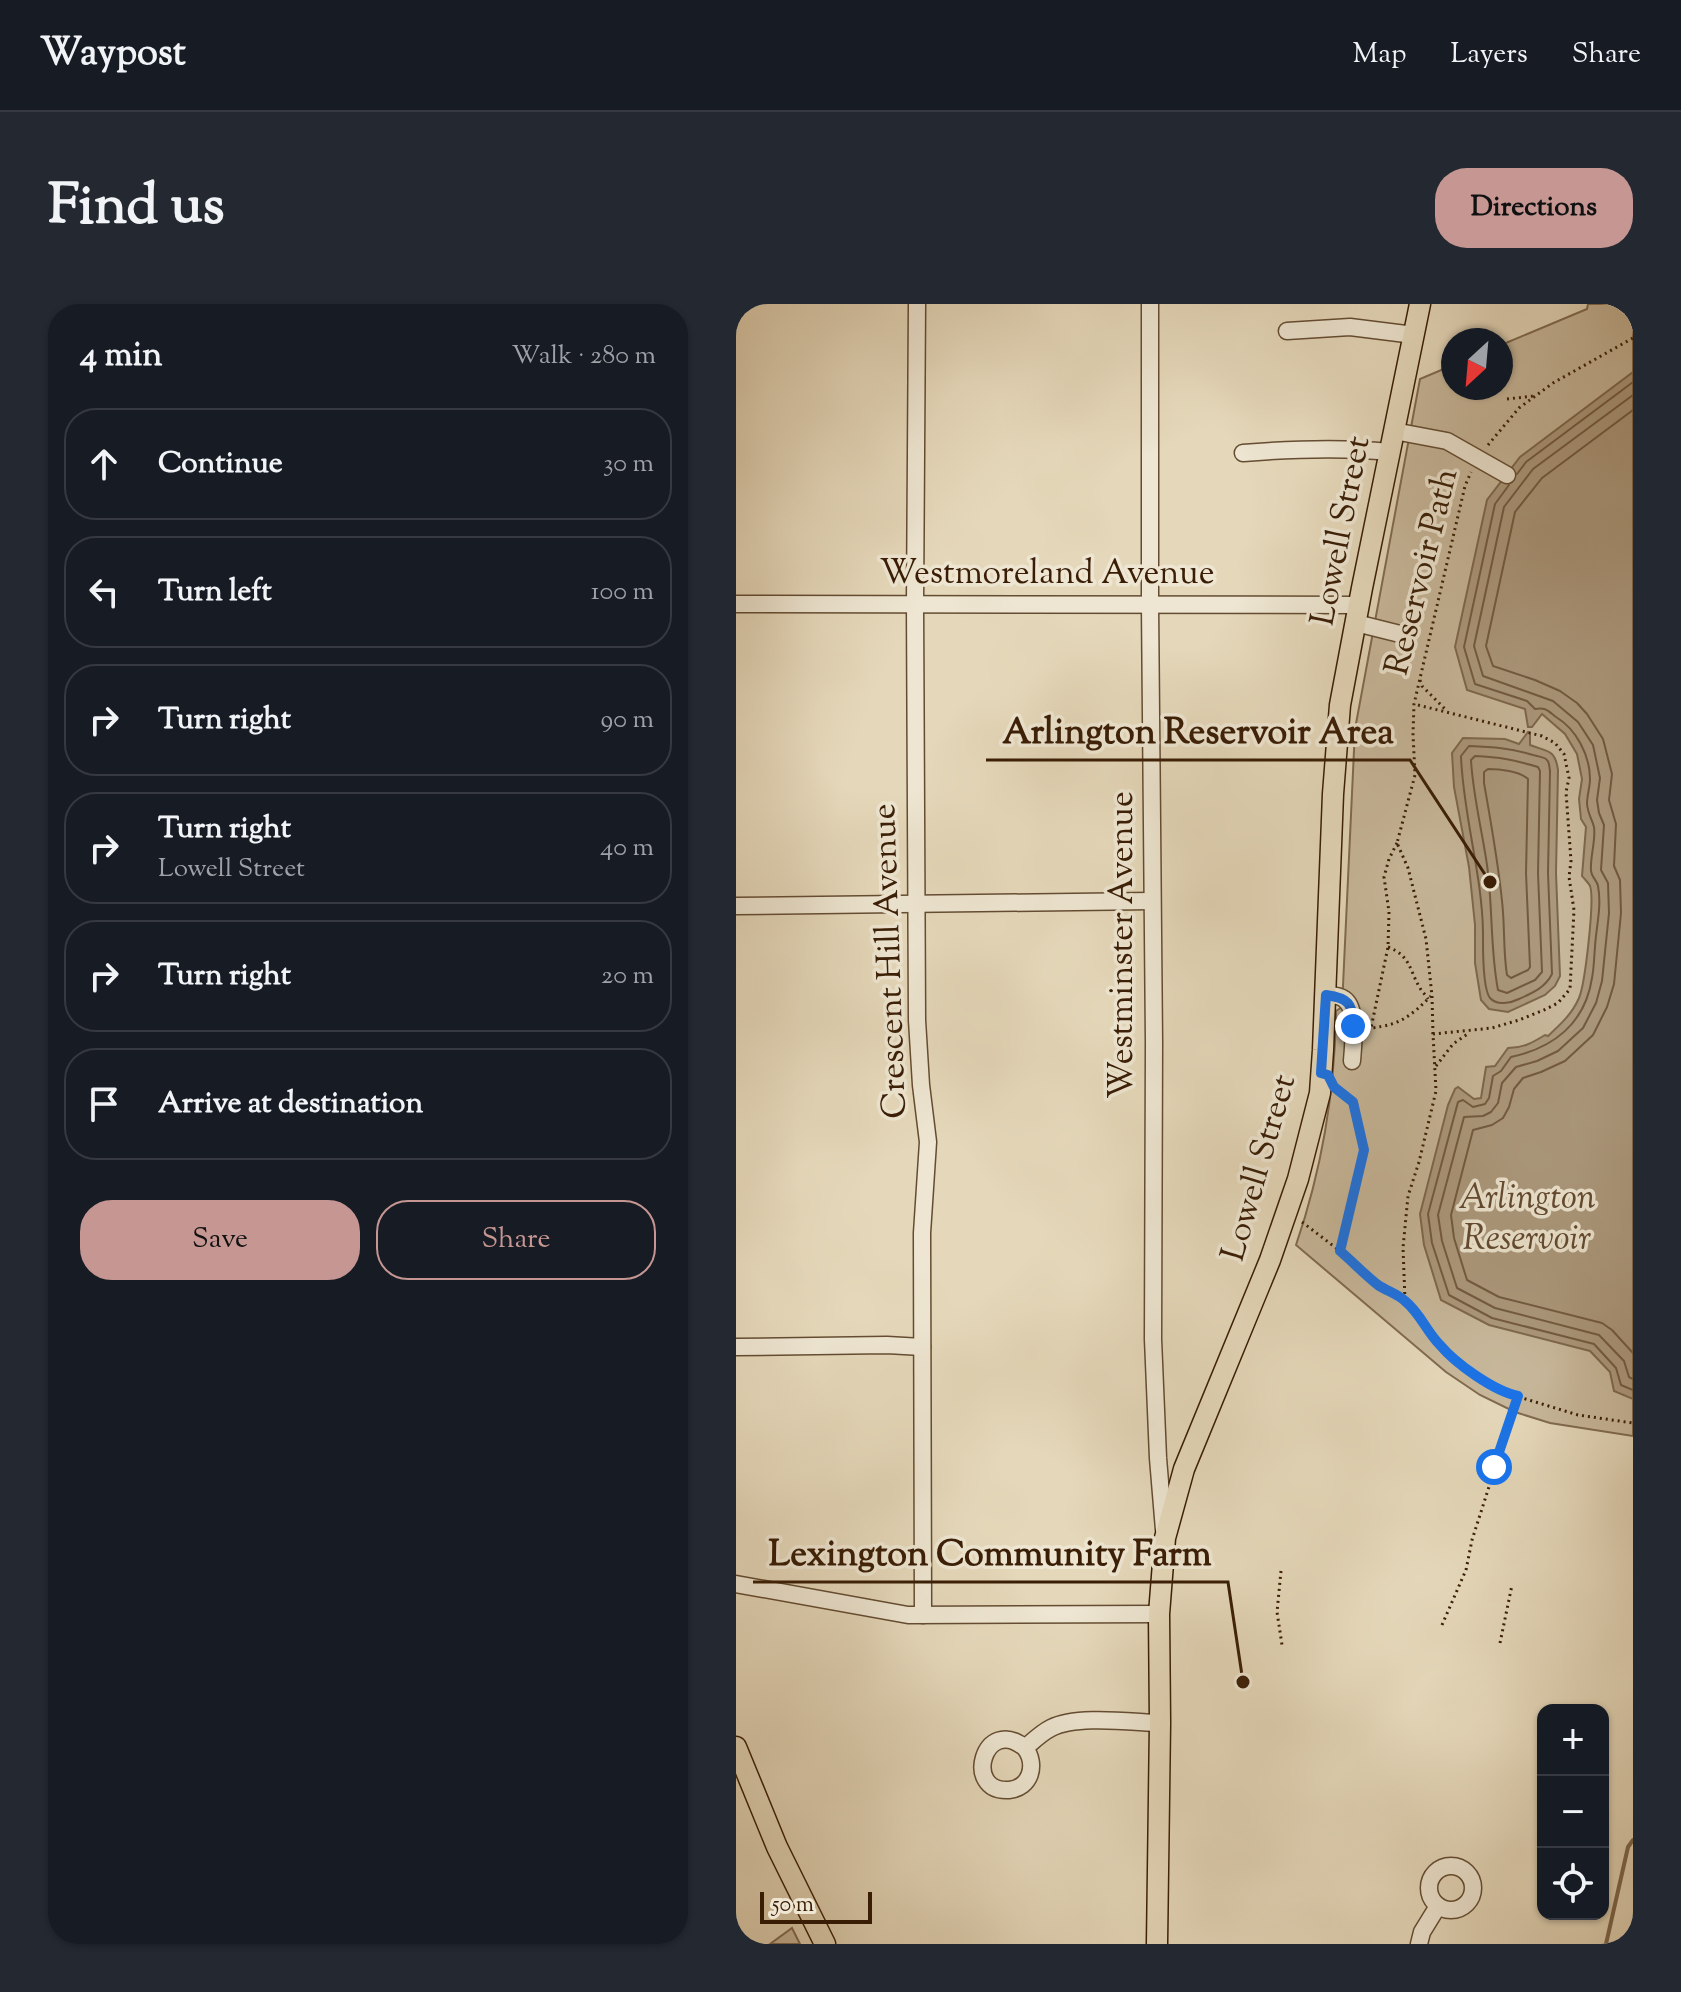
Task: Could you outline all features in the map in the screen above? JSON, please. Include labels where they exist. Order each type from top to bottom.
[{"type":"main road","name":"Lowell Street","points":[[1157,1944],[1159,1614],[1165,1538],[1184,1469],[1289,1206],[1320,1093],[1333,794],[1340,705],[1420,304]]},
{"type":"main road","points":[[736,1747],[777,1847],[825,1944]]},
{"type":"street","name":"Crescent Hill Avenue","points":[[917,304],[917,1020],[928,1142],[922,1233],[923,1615]]},
{"type":"street","name":"Westminster Avenue","points":[[1150,304],[1153,1339],[1165,1538]]},
{"type":"street","points":[[1287,331],[1350,327],[1414,335]]},
{"type":"street","points":[[1394,431],[1447,441],[1507,475]]},
{"type":"street","points":[[1243,453],[1305,448],[1389,452]]},
{"type":"street","name":"Westmoreland Avenue","points":[[736,604],[1150,605],[1357,614],[1408,636]]},
{"type":"street","points":[[736,906],[1152,901]]},
{"type":"street","points":[[1326,995],[1342,997],[1353,1013],[1352,1061]]},
{"type":"street","points":[[736,1347],[922,1347]]},
{"type":"street","points":[[736,1584],[890,1612],[923,1615],[1159,1614]]},
{"type":"street","points":[[1025,1748],[1050,1728],[1069,1722],[1160,1723]]},
{"type":"street","points":[[1419,1944],[1422,1932],[1438,1906]]},
{"type":"path","name":"Reservoir Path","points":[[1430,997],[1414,1013],[1391,1026],[1371,1028],[1388,947],[1389,912],[1384,877],[1397,843],[1415,775],[1414,704],[1465,486],[1478,458],[1519,408],[1553,383],[1633,338]]},
{"type":"path","points":[[1513,398],[1537,395]]},
{"type":"path","points":[[1420,679],[1425,690],[1453,714]]},
{"type":"path","points":[[1414,704],[1532,732],[1555,743],[1564,754],[1569,778],[1566,792],[1571,861],[1569,877],[1574,910],[1570,989],[1558,1003],[1492,1028],[1433,1034]]},
{"type":"path","points":[[1397,843],[1408,868],[1426,939],[1436,1066],[1436,1091],[1408,1196],[1403,1248],[1405,1300]]},
{"type":"path","points":[[1388,947],[1399,951],[1420,988],[1430,997]]},
{"type":"path","points":[[1436,1066],[1453,1044],[1472,1031]]},
{"type":"path","points":[[1321,1073],[1328,1075],[1334,1087],[1353,1102],[1364,1150],[1340,1251]]},
{"type":"path","points":[[1294,1216],[1378,1285],[1405,1300],[1445,1351],[1494,1387],[1578,1415],[1633,1423]]},
{"type":"path","points":[[1442,1625],[1466,1570],[1472,1540],[1518,1396]]},
{"type":"path","points":[[1281,1571],[1277,1612],[1282,1645]]},
{"type":"path","points":[[1500,1643],[1512,1585]]},
{"type":"shaded area","points":[[1588,304],[1633,304],[1633,1436],[1550,1423],[1515,1412],[1480,1395],[1446,1372],[1296,1245],[1320,1159],[1330,1101],[1336,1011],[1342,1007],[1355,729],[1420,379],[1441,370],[1441,400],[1513,400],[1513,340],[1587,309]]},
{"type":"shaded area","points":[[792,1928],[800,1944],[770,1944]]},
{"type":"water","name":"Arlington Reservoir","points":[[1633,372],[1633,1399],[1614,1391],[1610,1372],[1590,1351],[1489,1325],[1441,1300],[1424,1245],[1420,1214],[1448,1105],[1455,1089],[1458,1087],[1474,1099],[1481,1098],[1486,1067],[1495,1066],[1508,1048],[1548,1036],[1566,1018],[1579,998],[1589,942],[1591,894],[1590,885],[1582,876],[1586,827],[1581,819],[1579,799],[1582,779],[1577,754],[1565,734],[1542,714],[1532,727],[1528,727],[1525,709],[1467,690],[1455,647],[1487,500],[1520,457]]},
{"type":"water","points":[[1528,732],[1530,745],[1553,755],[1558,770],[1556,873],[1560,976],[1545,995],[1508,1012],[1489,1009],[1481,1000],[1475,963],[1469,867],[1454,787],[1452,753],[1463,738],[1505,739],[1519,744]]},
{"type":"waterway","points":[[1606,1944],[1628,1847],[1633,1840]]},
{"type":"place","name":"Arlington Reservoir Area","points":[[1490,882]]},
{"type":"place","name":"Lexington Community Farm","points":[[1243,1682]]},
{"type":"route","points":[[1353,1026],[1353,1013],[1348,1003],[1342,997],[1326,995],[1321,1073],[1328,1075],[1334,1087],[1353,1102],[1364,1150],[1340,1251],[1378,1285],[1405,1300],[1445,1351],[1494,1387],[1518,1396],[1494,1467]]}]
